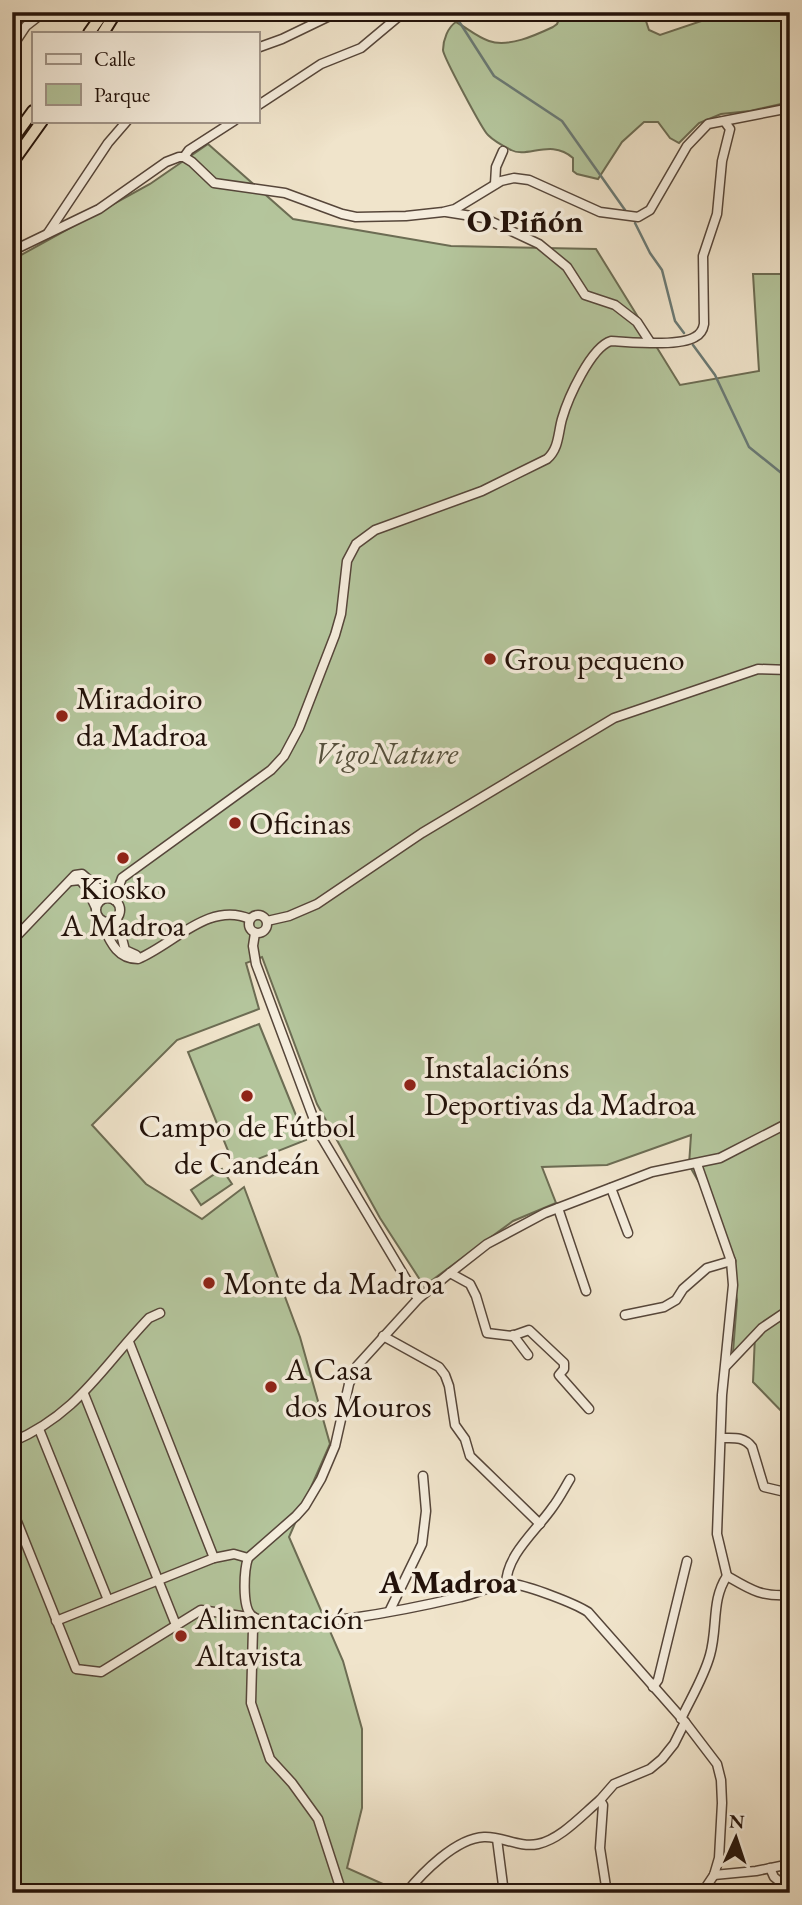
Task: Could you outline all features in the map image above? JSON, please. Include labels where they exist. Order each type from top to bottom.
[{"type":"highway","points":[[90,32],[104,12]]},
{"type":"highway","points":[[104,32],[116,12]]},
{"type":"highway","points":[[12,140],[32,112]]},
{"type":"highway","points":[[12,163],[41,122]]},
{"type":"street","points":[[12,47],[26,26],[44,12]]},
{"type":"street","points":[[259,47],[338,12]]},
{"type":"street","points":[[259,105],[321,64],[361,48],[404,12]]},
{"type":"street","points":[[184,157],[214,183],[285,193],[342,214],[367,218],[455,209],[495,184],[513,177],[529,180],[600,212],[638,217],[650,210],[687,146],[703,128],[713,121],[725,122],[790,108]]},
{"type":"street","points":[[48,233],[108,143],[126,122]]},
{"type":"street","points":[[12,251],[114,200],[166,162],[184,157],[189,150],[232,122]]},
{"type":"street","points":[[112,899],[122,878],[271,770],[284,756],[299,729],[335,635],[341,614],[347,561],[356,544],[375,530],[482,491],[555,452],[563,416],[577,384],[599,348],[611,341],[694,339],[702,332],[704,256],[717,214],[722,161],[730,129],[725,122]]},
{"type":"street","points":[[495,184],[496,167],[503,151]]},
{"type":"street","points":[[443,212],[484,218],[539,244],[567,267],[586,295],[615,304],[637,322],[650,342]]},
{"type":"street","points":[[418,1299],[319,1133],[257,964],[253,946],[255,933],[248,925],[250,919],[259,915],[267,921],[289,916],[317,904],[422,833],[614,718],[758,669],[790,670]]},
{"type":"street","points":[[12,941],[75,875],[82,874],[120,907],[117,919],[125,950],[146,956]]},
{"type":"street","points":[[68,882],[80,880],[86,887],[114,948],[132,959],[146,956],[199,923],[214,917],[240,914],[250,919]]},
{"type":"street","points":[[96,908],[100,901],[112,899]]},
{"type":"street","points":[[100,920],[109,923],[117,919]]},
{"type":"street","points":[[255,933],[264,931],[267,921]]},
{"type":"street","points":[[255,1618],[249,1614],[246,1598],[248,1558],[296,1516],[312,1495],[335,1446],[349,1384],[357,1366],[418,1299],[487,1244],[558,1208],[652,1172],[720,1158],[790,1122]]},
{"type":"street","points":[[406,1893],[441,1855],[483,1837],[540,1844],[552,1839],[600,1800],[614,1784],[650,1769],[674,1744],[708,1663],[713,1639],[716,1596],[727,1576],[717,1534],[721,1438],[733,1285],[731,1261],[696,1164]]},
{"type":"street","points":[[611,1188],[628,1233]]},
{"type":"street","points":[[558,1208],[586,1291]]},
{"type":"street","points":[[625,1315],[664,1307],[676,1300],[683,1289],[707,1268],[731,1261]]},
{"type":"street","points":[[450,1273],[470,1284],[488,1334],[513,1335],[529,1329],[537,1334],[564,1363],[564,1369],[559,1376],[589,1409]]},
{"type":"street","points":[[726,1366],[762,1328],[790,1308]]},
{"type":"street","points":[[12,1442],[65,1412],[84,1394],[149,1318],[160,1313]]},
{"type":"street","points":[[513,1335],[528,1355]]},
{"type":"street","points":[[383,1336],[439,1367],[449,1386],[456,1425],[466,1439],[470,1456],[540,1524]]},
{"type":"street","points":[[129,1342],[214,1558]]},
{"type":"street","points":[[84,1394],[176,1625]]},
{"type":"street","points":[[39,1429],[108,1600]]},
{"type":"street","points":[[721,1438],[748,1441],[764,1487],[781,1491],[790,1489]]},
{"type":"street","points":[[390,1611],[422,1544],[426,1511],[423,1476]]},
{"type":"street","points":[[506,1585],[513,1559],[554,1506],[569,1479]]},
{"type":"street","points":[[12,1509],[74,1667],[98,1673],[201,1610],[294,1624],[318,1624],[464,1597],[513,1584],[575,1604],[588,1612],[683,1721],[710,1754],[720,1772],[719,1858],[714,1875],[702,1893]]},
{"type":"street","points":[[56,1621],[214,1558],[233,1554],[248,1558]]},
{"type":"street","points":[[653,1687],[658,1679],[687,1561]]},
{"type":"street","points":[[727,1576],[755,1592],[772,1596],[790,1595]]},
{"type":"street","points":[[255,1618],[251,1703],[270,1759],[292,1783],[318,1819],[342,1893]]},
{"type":"street","points":[[600,1800],[603,1805],[601,1859],[607,1893]]},
{"type":"street","points":[[497,1839],[504,1893]]},
{"type":"street","points":[[714,1875],[790,1864]]},
{"type":"street","points":[[770,1868],[774,1877],[790,1890]]},
{"type":"green space","points":[[562,12],[643,12],[649,30],[660,35],[728,12],[790,12],[790,102],[721,114],[699,123],[679,143],[670,138],[658,122],[644,122],[622,142],[598,179],[573,171],[573,158],[565,152],[548,149],[524,152],[511,150],[488,135],[479,121],[445,55],[445,38],[456,22],[489,41],[513,42],[553,27]]},
{"type":"green space","name":"VigoNature","points":[[208,144],[293,219],[451,246],[596,249],[680,385],[759,371],[753,274],[790,274],[790,1420],[753,1382],[755,1335],[733,1352],[737,1300],[726,1239],[711,1203],[689,1165],[691,1135],[607,1165],[542,1167],[556,1203],[513,1221],[424,1286],[380,1218],[317,1104],[262,957],[246,963],[259,1009],[177,1040],[92,1125],[146,1184],[202,1219],[244,1187],[300,1337],[330,1444],[289,1537],[343,1661],[362,1729],[362,1808],[347,1868],[403,1893],[12,1893],[12,260],[150,184]]},
{"type":"green space","name":"Campo de Fútbol de Candeán","points":[[259,1024],[306,1140],[235,1168],[188,1052]]},
{"type":"green space","points":[[222,1169],[232,1184],[201,1205],[191,1190]]},
{"type":"waterway","points":[[453,12],[494,76],[562,121],[625,210]]},
{"type":"waterway","points":[[635,223],[662,270],[675,321],[684,333]]},
{"type":"waterway","points":[[693,345],[715,375],[749,447],[790,480]]},
{"type":"place","name":"Grou pequeno","points":[[490,659]]},
{"type":"place","name":"Miradoiro da Madroa","points":[[62,716]]},
{"type":"place","name":"Oficinas","points":[[235,823]]},
{"type":"place","name":"Kiosko A Madroa","points":[[123,858]]},
{"type":"place","name":"Instalacións Deportivas da Madroa","points":[[410,1085]]},
{"type":"place","name":"Campo de Fútbol de Candeán","points":[[247,1096]]},
{"type":"place","name":"Monte da Madroa","points":[[209,1283]]},
{"type":"place","name":"A Casa dos Mouros","points":[[271,1387]]},
{"type":"place","name":"Alimentación Altavista","points":[[181,1636]]},
{"type":"district","name":"O Piñón","points":[[525,220]]},
{"type":"district","name":"A Madroa","points":[[448,1581]]}]
